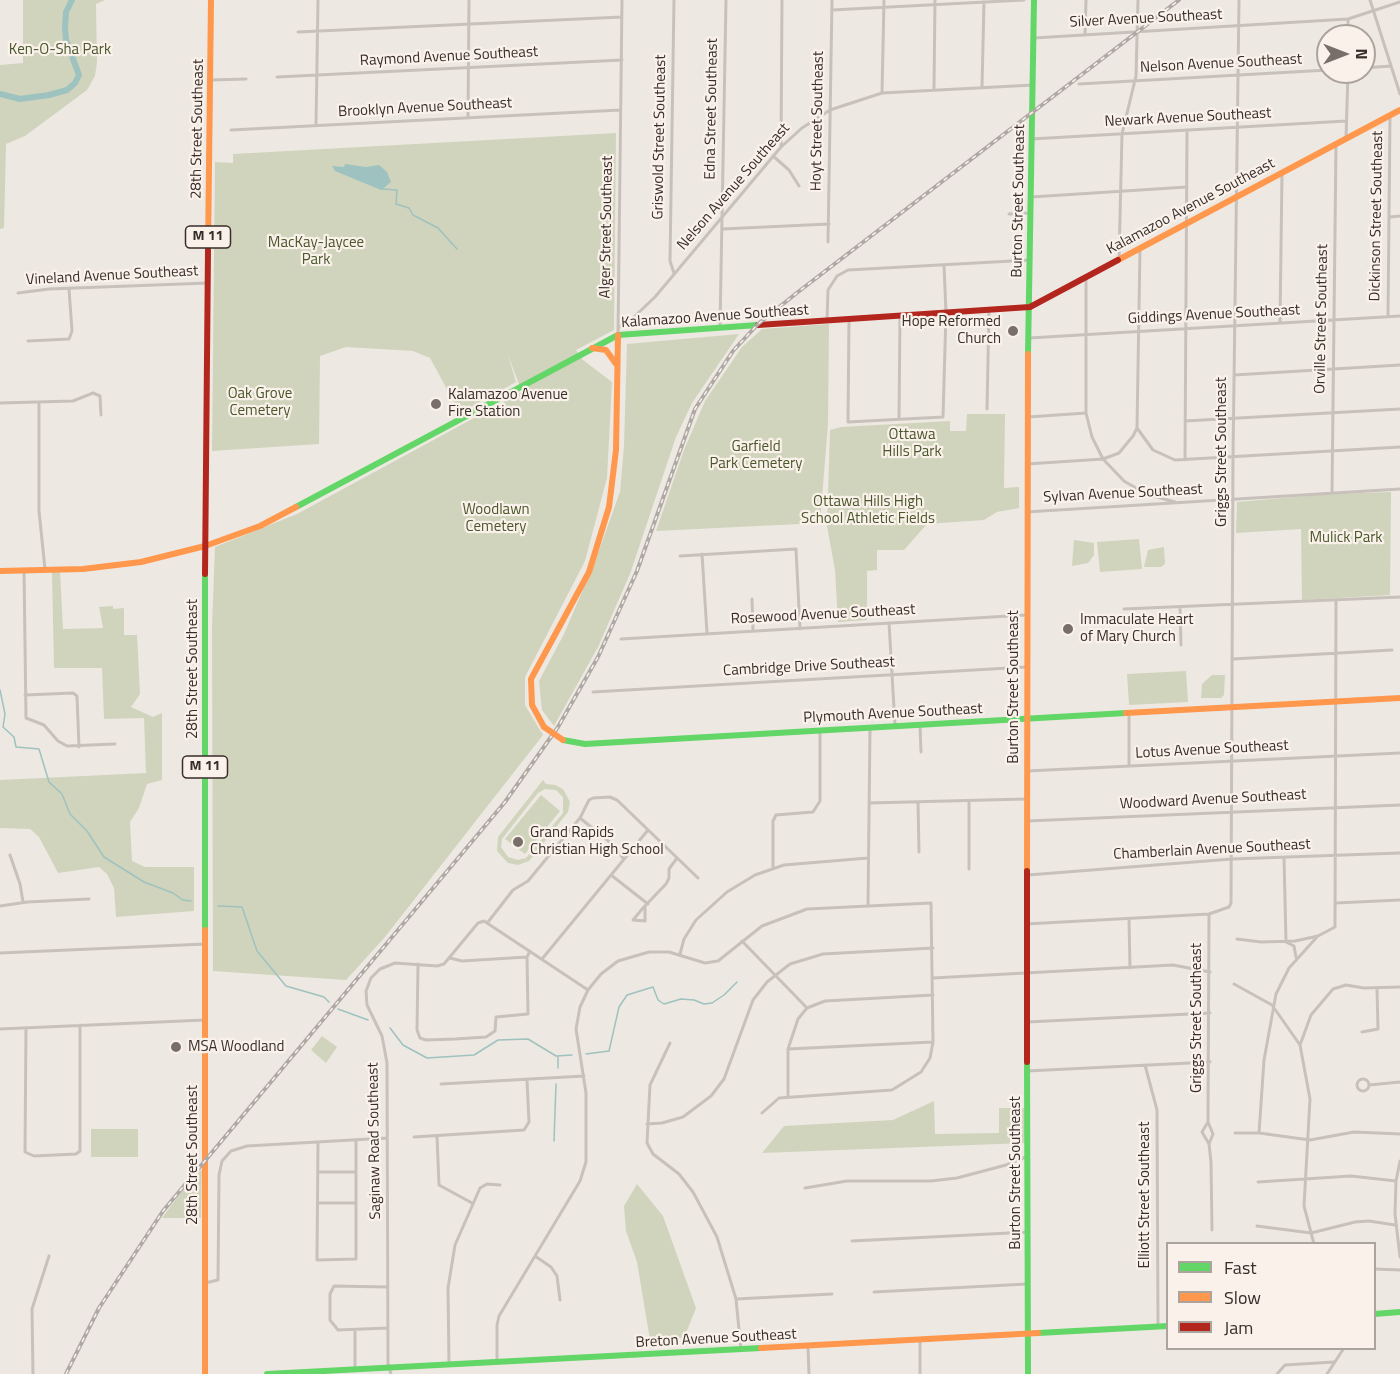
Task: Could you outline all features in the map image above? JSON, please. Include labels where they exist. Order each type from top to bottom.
[{"type":"main road","name":"28th Street Southeast","points":[[205,1374],[205,546],[211,0]]},
{"type":"main road","name":"Burton Street Southeast","points":[[1028,1374],[1026,512],[1034,0]]},
{"type":"main road","name":"Kalamazoo Avenue Southeast","points":[[0,571],[123,565],[205,546],[292,511],[591,348],[618,331],[720,327],[1030,307],[1400,110]]},
{"type":"main road","name":"Alger Street Southeast","points":[[539,721],[531,700],[531,679],[589,572],[609,507],[616,450],[618,331]]},
{"type":"main road","points":[[591,348],[609,352],[617,367]]},
{"type":"main road","name":"Plymouth Avenue Southeast","points":[[539,721],[563,740],[585,744],[1400,698]]},
{"type":"main road","points":[[1376,1314],[1400,1312]]},
{"type":"main road","name":"Breton Avenue Southeast","points":[[267,1374],[355,1370],[390,1371],[497,1362],[1166,1326]]},
{"type":"street","points":[[316,125],[318,0]]},
{"type":"street","points":[[468,118],[469,0]]},
{"type":"street","name":"Alger Street Southeast","points":[[618,331],[622,0]]},
{"type":"street","name":"Griswold Street Southeast","points":[[674,0],[670,261],[674,273]]},
{"type":"street","name":"Edna Street Southeast","points":[[720,327],[726,0]]},
{"type":"street","points":[[781,147],[782,0]]},
{"type":"street","name":"Hoyt Street Southeast","points":[[828,242],[832,0]]},
{"type":"street","points":[[882,93],[884,0]]},
{"type":"street","points":[[832,10],[935,2],[1024,0]]},
{"type":"street","points":[[1085,35],[1086,0]]},
{"type":"street","points":[[1119,259],[1122,134],[1137,69],[1138,0]]},
{"type":"street","name":"Griggs Street Southeast","points":[[1209,1144],[1202,1135],[1208,1122],[1210,1062],[1209,914],[1231,905],[1233,418],[1239,127],[1239,0]]},
{"type":"street","points":[[1370,0],[1400,94]]},
{"type":"street","points":[[982,87],[984,1]]},
{"type":"street","points":[[933,89],[935,2]]},
{"type":"street","name":"Silver Avenue Southeast","points":[[1034,38],[1348,20],[1400,2]]},
{"type":"street","points":[[298,32],[622,17]]},
{"type":"street","name":"Raymond Avenue Southeast","points":[[277,77],[622,60]]},
{"type":"street","points":[[1376,67],[1391,66]]},
{"type":"street","name":"Nelson Avenue Southeast","points":[[1079,84],[1316,71]]},
{"type":"street","points":[[210,80],[246,79]]},
{"type":"street","points":[[1346,138],[1348,84]]},
{"type":"street","name":"Nelson Avenue Southeast","points":[[618,331],[644,308],[781,147],[802,128],[830,110],[882,93],[1033,85]]},
{"type":"street","name":"Brooklyn Avenue Southeast","points":[[231,130],[620,110]]},
{"type":"street","name":"Dickinson Street Southeast","points":[[1388,316],[1390,115]]},
{"type":"street","name":"Newark Avenue Southeast","points":[[1032,139],[1346,121]]},
{"type":"street","points":[[1185,460],[1187,130]]},
{"type":"street","name":"Orville Street Southeast","points":[[1332,494],[1336,144]]},
{"type":"street","points":[[773,156],[789,170],[800,186]]},
{"type":"street","points":[[1280,323],[1282,173]]},
{"type":"street","points":[[1031,197],[1187,187]]},
{"type":"street","points":[[1009,214],[1031,213]]},
{"type":"street","points":[[1390,217],[1400,216]]},
{"type":"street","points":[[1335,219],[1341,219]]},
{"type":"street","points":[[722,229],[829,224]]},
{"type":"street","points":[[1027,465],[1103,459],[1125,448],[1137,428],[1140,248]]},
{"type":"street","points":[[827,320],[828,290],[837,276],[848,270],[1030,260]]},
{"type":"street","points":[[849,319],[848,422],[944,415],[946,313],[944,265]]},
{"type":"street","points":[[1086,277],[1086,413],[1092,437],[1103,459],[1124,481],[1146,494],[1179,503]]},
{"type":"street","name":"Vineland Avenue Southeast","points":[[18,293],[208,283]]},
{"type":"street","points":[[28,341],[70,337],[69,289]]},
{"type":"street","points":[[987,409],[989,310]]},
{"type":"street","points":[[899,419],[900,316]]},
{"type":"street","name":"Giddings Avenue Southeast","points":[[1029,338],[1400,316]]},
{"type":"street","points":[[1234,375],[1400,365]]},
{"type":"street","points":[[0,404],[73,400],[93,393],[100,396],[101,415]]},
{"type":"street","points":[[39,402],[39,512],[45,569]]},
{"type":"street","points":[[1185,421],[1400,409]]},
{"type":"street","points":[[1028,417],[1086,413]]},
{"type":"street","points":[[1137,428],[1158,454],[1175,460],[1400,447]]},
{"type":"street","name":"Sylvan Avenue Southeast","points":[[1026,512],[1400,489]]},
{"type":"street","points":[[1145,505],[1148,499],[1146,494]]},
{"type":"street","points":[[680,556],[795,549],[800,629]]},
{"type":"street","points":[[702,554],[707,634]]},
{"type":"street","points":[[24,570],[26,718],[44,725],[63,744],[79,747],[115,744]]},
{"type":"street","points":[[1124,609],[1400,597]]},
{"type":"street","points":[[752,599],[753,632]]},
{"type":"street","points":[[1259,1133],[1264,1060],[1272,1005],[1281,979],[1295,959],[1318,936],[1335,927],[1336,601]]},
{"type":"street","points":[[1180,607],[1181,645]]},
{"type":"street","points":[[1130,609],[1130,615]]},
{"type":"street","name":"Rosewood Avenue Southeast","points":[[621,639],[1026,615]]},
{"type":"street","points":[[889,623],[895,725]]},
{"type":"street","points":[[1233,659],[1392,650]]},
{"type":"street","name":"Cambridge Drive Southeast","points":[[593,692],[1026,667]]},
{"type":"street","points":[[25,695],[73,693],[78,700],[79,747]]},
{"type":"street","points":[[1129,714],[1129,766]]},
{"type":"street","points":[[920,724],[921,752]]},
{"type":"street","points":[[868,904],[870,727]]},
{"type":"street","points":[[773,868],[773,821],[776,815],[813,812],[820,801],[820,730]]},
{"type":"street","name":"Lotus Avenue Southeast","points":[[1026,771],[1400,753]]},
{"type":"street","points":[[488,922],[513,890],[528,881],[580,818],[589,800],[613,798],[698,878]]},
{"type":"street","points":[[870,802],[969,802],[1026,799]]},
{"type":"street","points":[[918,802],[919,852]]},
{"type":"street","points":[[969,802],[969,869]]},
{"type":"street","name":"Woodward Avenue Southeast","points":[[1026,821],[1400,805]]},
{"type":"street","points":[[580,818],[612,844],[623,858]]},
{"type":"street","points":[[542,959],[648,830]]},
{"type":"street","name":"Chamberlain Avenue Southeast","points":[[1026,875],[1232,859],[1400,853]]},
{"type":"street","points":[[10,855],[20,884],[23,902]]},
{"type":"street","points":[[1284,857],[1286,942]]},
{"type":"street","points":[[646,906],[645,921],[633,920],[666,884],[669,869],[677,858]]},
{"type":"street","points":[[680,954],[684,939],[696,920],[734,887],[773,868],[822,860],[868,858]]},
{"type":"street","points":[[610,875],[646,906]]},
{"type":"street","points":[[0,906],[23,902],[88,898]]},
{"type":"street","points":[[1336,903],[1400,900]]},
{"type":"street","points":[[497,1362],[499,1316],[580,1181],[586,1162],[584,1076],[576,1029],[580,1007],[588,990],[609,967],[633,955],[659,951],[680,954],[699,962],[712,963],[726,957],[762,926],[798,912],[868,904],[931,903],[933,1042],[926,1066],[915,1078],[900,1088],[788,1096],[772,1101],[762,1113]]},
{"type":"street","points":[[1026,924],[1209,914]]},
{"type":"street","points":[[1129,919],[1130,968]]},
{"type":"street","points":[[450,958],[478,923],[488,922],[588,990]]},
{"type":"street","points":[[1237,939],[1286,942],[1318,936]]},
{"type":"street","points":[[742,941],[807,1008]]},
{"type":"street","points":[[1286,942],[1294,946],[1295,959]]},
{"type":"street","points":[[0,953],[205,944]]},
{"type":"street","points":[[647,1124],[662,1123],[683,1117],[711,1096],[728,1068],[753,1000],[775,975],[790,964],[815,955],[933,948]]},
{"type":"street","points":[[418,964],[417,1030],[420,1038],[426,1041],[486,1037],[495,1031],[496,1017],[528,1014],[527,957],[531,951]]},
{"type":"street","name":"Saginaw Road Southeast","points":[[390,1371],[386,1051],[378,1026],[368,1008],[366,992],[371,978],[385,966],[398,962],[436,966],[450,958],[462,961],[527,957]]},
{"type":"street","points":[[933,978],[1173,965],[1210,972]]},
{"type":"street","points":[[1234,984],[1272,1005],[1300,1045],[1310,1083],[1310,1140],[1305,1179],[1305,1211],[1313,1242]]},
{"type":"street","points":[[1300,1045],[1311,1016],[1328,992],[1341,985],[1400,987]]},
{"type":"street","points":[[1362,1032],[1378,1029],[1377,988]]},
{"type":"street","points":[[788,1096],[788,1049],[798,1020],[807,1008],[825,1001],[933,995]]},
{"type":"street","points":[[1027,1022],[1210,1013]]},
{"type":"street","points":[[0,1029],[205,1020]]},
{"type":"street","points":[[26,1028],[25,1152],[34,1156],[73,1154],[78,1153],[80,1147],[80,1025]]},
{"type":"street","points":[[788,1049],[933,1042]]},
{"type":"street","points":[[670,1043],[650,1085],[647,1124],[649,1149],[678,1174],[700,1201],[720,1244],[736,1299],[741,1350]]},
{"type":"street","points":[[1027,1071],[1210,1062]]},
{"type":"street","name":"Elliott Street Southeast","points":[[1144,1065],[1157,1110],[1158,1326]]},
{"type":"street","points":[[441,1084],[584,1076]]},
{"type":"street","points":[[1369,1085],[1364,1079],[1357,1084],[1363,1091],[1369,1085],[1400,1082]]},
{"type":"street","points":[[414,1137],[524,1130],[529,1122],[527,1080]]},
{"type":"street","name":"Griggs Street Southeast","points":[[1208,1122],[1213,1134],[1209,1144],[1212,1230]]},
{"type":"street","points":[[1235,1133],[1259,1133],[1310,1140],[1354,1132],[1400,1134]]},
{"type":"street","points":[[437,1136],[439,1185],[472,1203]]},
{"type":"street","points":[[205,1283],[218,1280],[219,1175],[225,1157],[241,1147],[387,1138]]},
{"type":"street","points":[[318,1142],[318,1260],[356,1259],[356,1140]]},
{"type":"street","points":[[805,1188],[847,1181],[931,1181],[957,1178],[1006,1165],[1028,1156]]},
{"type":"street","points":[[1400,1161],[1396,1181],[1395,1226],[1400,1257]]},
{"type":"street","points":[[318,1172],[356,1172]]},
{"type":"street","points":[[1258,1182],[1351,1176],[1396,1181]]},
{"type":"street","points":[[449,1366],[449,1273],[455,1245],[472,1203],[483,1185],[500,1185]]},
{"type":"street","points":[[318,1203],[356,1203]]},
{"type":"street","points":[[1257,1226],[1311,1233],[1355,1221],[1395,1226]]},
{"type":"street","points":[[852,1241],[1029,1232]]},
{"type":"street","points":[[33,1374],[32,1309],[49,1256]]},
{"type":"street","points":[[535,1256],[551,1267],[557,1276],[560,1300]]},
{"type":"street","points":[[1376,1269],[1400,1270]]},
{"type":"street","points":[[874,1292],[1029,1284]]},
{"type":"street","points":[[388,1287],[334,1286],[331,1291],[330,1307],[330,1320],[334,1328],[354,1330],[388,1328]]},
{"type":"street","points":[[736,1299],[832,1294]]},
{"type":"street","points":[[354,1330],[355,1370]]},
{"type":"street","points":[[920,1341],[920,1374]]},
{"type":"street","points":[[808,1347],[809,1374]]},
{"type":"street","points":[[1328,1374],[1343,1350]]},
{"type":"street","points":[[1277,1374],[1281,1367],[1289,1364],[1334,1362]]},
{"type":"green space","name":"Ken-O-Sha Park","points":[[23,0],[105,0],[96,4],[97,62],[95,76],[87,90],[25,136],[6,144],[4,228],[0,229],[0,65],[23,63]]},
{"type":"green space","points":[[616,133],[614,330],[576,350],[583,360],[612,382],[607,478],[585,561],[525,677],[525,705],[543,735],[385,937],[346,980],[213,971],[212,626],[215,547],[297,514],[522,392],[508,355],[516,382],[460,413],[430,358],[413,351],[346,347],[320,356],[319,444],[212,451],[215,162],[233,163],[233,154]]},
{"type":"green space","name":"Garfield Park Cemetery","points":[[829,324],[828,424],[820,523],[656,531],[684,450],[705,401],[742,347],[762,329]]},
{"type":"green space","points":[[739,334],[692,403],[676,437],[630,574],[598,647],[554,726],[542,710],[539,681],[564,634],[594,564],[620,492],[624,446],[627,344]]},
{"type":"green space","name":"Ottawa Hills High School Athletic Fields","points":[[967,414],[1005,414],[1004,488],[1019,487],[1019,508],[997,512],[984,520],[927,524],[904,550],[877,550],[877,570],[867,571],[867,620],[838,622],[835,570],[827,526],[830,430],[841,427],[950,421],[950,431],[966,431]]},
{"type":"green space","name":"Mulick Park","points":[[1391,492],[1390,595],[1302,600],[1301,529],[1236,533],[1237,502],[1328,494]]},
{"type":"green space","points":[[1139,539],[1142,569],[1100,572],[1097,542]]},
{"type":"green space","points":[[1074,540],[1094,543],[1094,555],[1088,563],[1072,566]]},
{"type":"green space","points":[[1164,547],[1165,564],[1161,567],[1144,567],[1148,550]]},
{"type":"green space","points":[[60,571],[63,629],[103,628],[99,607],[113,606],[113,609],[124,608],[124,635],[137,635],[140,694],[131,707],[153,717],[162,713],[162,780],[147,784],[139,808],[130,822],[132,861],[145,867],[194,867],[194,911],[116,917],[114,888],[107,874],[99,867],[58,873],[39,837],[30,829],[0,828],[0,780],[146,773],[144,718],[104,719],[102,668],[54,668],[52,572]]},
{"type":"green space","points":[[1186,671],[1188,702],[1129,705],[1127,674]]},
{"type":"green space","points":[[1212,675],[1225,675],[1224,695],[1221,698],[1201,698],[1202,684]]},
{"type":"green space","points":[[543,780],[546,784],[563,789],[570,802],[568,812],[529,861],[518,865],[508,863],[497,851],[498,837]],"holes":[[[545,789],[556,790],[563,797],[563,813],[526,858],[518,860],[508,857],[501,847],[502,839],[538,793]]]},
{"type":"green space","points":[[541,795],[560,811],[525,854],[505,839]]},
{"type":"green space","points":[[322,1036],[337,1047],[326,1063],[311,1050]]},
{"type":"green space","points":[[934,1101],[935,1134],[999,1133],[999,1108],[1025,1108],[1025,1143],[762,1153],[784,1126],[893,1120]]},
{"type":"green space","points":[[91,1129],[138,1129],[138,1157],[91,1157]]},
{"type":"green space","points":[[202,1169],[201,1218],[162,1218],[185,1187]]},
{"type":"green space","points":[[637,1184],[663,1216],[696,1308],[684,1338],[650,1340],[637,1262],[626,1231],[624,1206]]},
{"type":"water","points":[[345,164],[366,167],[379,165],[387,172],[391,182],[381,190],[335,171],[332,166],[344,167]]},
{"type":"waterway","points":[[0,94],[20,99],[49,95],[67,90],[75,83],[79,75],[66,40],[65,28],[66,12],[72,0]]},
{"type":"waterway","points":[[382,189],[397,190],[396,204],[409,208],[413,215],[438,228],[457,249]]},
{"type":"waterway","points":[[0,690],[5,714],[3,727],[14,737],[16,747],[39,749],[49,782],[62,794],[70,814],[87,831],[104,857],[144,882],[173,893],[183,900],[191,901]]},
{"type":"waterway","points":[[218,906],[242,907],[257,951],[286,986],[324,997],[329,1002]]},
{"type":"waterway","points":[[586,1054],[609,1051],[619,1007],[627,995],[653,987],[658,1000],[664,1004],[681,999],[704,1004],[712,1003],[737,982]]},
{"type":"waterway","points":[[338,1009],[368,1020]]},
{"type":"waterway","points":[[390,1028],[403,1045],[427,1058],[474,1055],[498,1040],[528,1039],[556,1056],[572,1055]]},
{"type":"waterway","points":[[558,1057],[558,1068]]},
{"type":"waterway","points":[[554,1141],[556,1084]]},
{"type":"railway","points":[[66,1374],[99,1308],[163,1211],[505,802],[558,727],[598,657],[637,571],[695,409],[733,351],[758,324],[798,292],[1179,0]]},
{"type":"traffic: fast","points":[[1028,354],[1034,0]]},
{"type":"traffic: fast","points":[[296,507],[618,335],[758,325]]},
{"type":"traffic: fast","points":[[205,574],[205,930]]},
{"type":"traffic: fast","points":[[563,740],[585,744],[1126,713]]},
{"type":"traffic: fast","points":[[1027,1062],[1028,1374]]},
{"type":"traffic: fast","points":[[1376,1314],[1400,1312]]},
{"type":"traffic: fast","points":[[1038,1333],[1166,1326]]},
{"type":"traffic: fast","points":[[267,1374],[761,1348]]},
{"type":"traffic: slow","points":[[208,250],[211,0]]},
{"type":"traffic: slow","points":[[1118,260],[1400,110]]},
{"type":"traffic: slow","points":[[544,727],[532,705],[531,679],[589,572],[609,507],[616,450],[618,335]]},
{"type":"traffic: slow","points":[[592,348],[606,350],[616,364]]},
{"type":"traffic: slow","points":[[1027,871],[1028,354]]},
{"type":"traffic: slow","points":[[0,571],[83,569],[141,562],[205,546],[260,526],[296,507]]},
{"type":"traffic: slow","points":[[1126,713],[1400,698]]},
{"type":"traffic: slow","points":[[544,727],[563,740]]},
{"type":"traffic: slow","points":[[205,930],[205,1374]]},
{"type":"traffic: slow","points":[[761,1348],[1038,1333]]},
{"type":"traffic: jam","points":[[205,574],[208,250]]},
{"type":"traffic: jam","points":[[758,325],[1030,307],[1118,260]]},
{"type":"traffic: jam","points":[[1027,871],[1027,1062]]},
{"type":"place","name":"Hope Reformed Church","points":[[1013,331]]},
{"type":"place","name":"Kalamazoo Avenue Fire Station","points":[[436,404]]},
{"type":"place","name":"Immaculate Heart of Mary Church","points":[[1068,629]]},
{"type":"place","name":"Grand Rapids Christian High School","points":[[518,842]]},
{"type":"place","name":"MSA Woodland","points":[[176,1047]]},
{"type":"park label","name":"MacKay-Jaycee Park","points":[[316,252]]},
{"type":"park label","name":"Oak Grove Cemetery","points":[[260,402]]},
{"type":"park label","name":"Ottawa Hills Park","points":[[912,444]]},
{"type":"park label","name":"Woodlawn Cemetery","points":[[496,518]]}]
